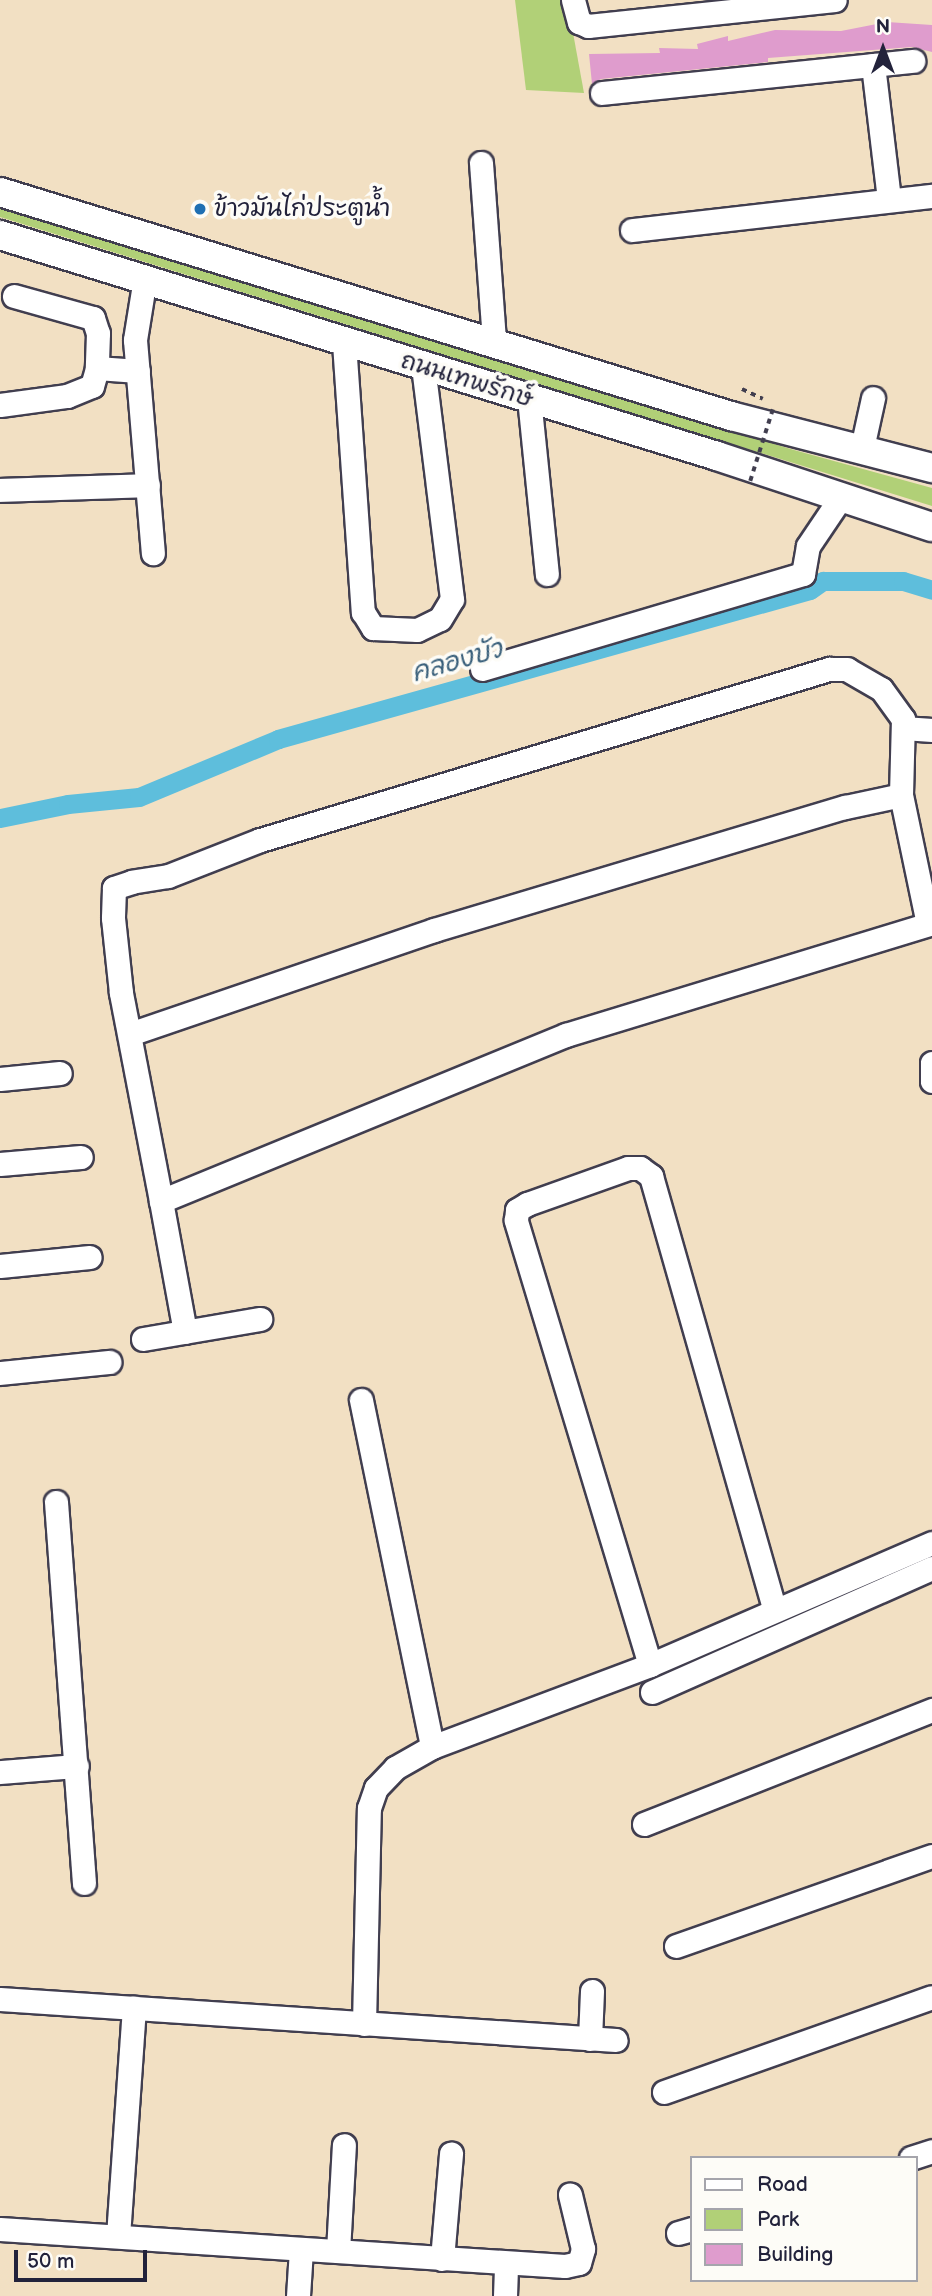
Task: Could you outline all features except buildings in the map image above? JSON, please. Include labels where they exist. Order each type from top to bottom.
[{"type":"main road","name":"ถนนเทพรักษ์","points":[[0,192],[731,416],[932,468]]},
{"type":"main road","name":"ถนนเทพรักษ์","points":[[0,236],[145,278],[932,527]]},
{"type":"street","points":[[573,0],[579,22],[588,26],[835,0]]},
{"type":"street","points":[[602,93],[913,61]]},
{"type":"street","points":[[873,65],[890,200]]},
{"type":"street","points":[[481,163],[495,342]]},
{"type":"street","points":[[632,230],[932,196]]},
{"type":"street","points":[[145,278],[135,340],[153,553]]},
{"type":"street","points":[[0,405],[67,396],[92,386],[97,368],[98,333],[93,318],[14,296]]},
{"type":"street","points":[[344,343],[363,612],[373,628],[417,630],[440,619],[452,599],[423,366]]},
{"type":"street","points":[[97,368],[138,371]]},
{"type":"street","points":[[529,398],[547,574]]},
{"type":"street","points":[[862,448],[873,398]]},
{"type":"street","points":[[0,490],[148,485]]},
{"type":"street","points":[[482,669],[803,574],[808,546],[841,497]]},
{"type":"street","points":[[161,1201],[566,1035],[930,923],[901,795],[903,719],[881,689],[847,669],[829,669],[260,840],[169,876],[114,888],[121,993],[185,1332]]},
{"type":"street","points":[[903,728],[932,730]]},
{"type":"street","points":[[130,1034],[434,930],[845,807],[901,795]]},
{"type":"street","points":[[932,1063],[932,1081]]},
{"type":"street","points":[[0,1079],[60,1073]]},
{"type":"street","points":[[0,1164],[81,1157]]},
{"type":"street","points":[[650,1665],[516,1220],[517,1210],[527,1203],[628,1168],[640,1168],[651,1176],[775,1609]]},
{"type":"street","points":[[0,1266],[90,1257]]},
{"type":"street","points":[[143,1339],[260,1319]]},
{"type":"street","points":[[0,1373],[109,1362]]},
{"type":"street","points":[[361,1400],[432,1747]]},
{"type":"street","points":[[56,1502],[78,1766],[84,1884]]},
{"type":"street","points":[[364,2024],[369,1808],[376,1788],[395,1768],[432,1747],[650,1665],[932,1542]]},
{"type":"street","points":[[652,1692],[932,1568]]},
{"type":"street","points":[[644,1824],[932,1710]]},
{"type":"street","points":[[0,1772],[78,1766]]},
{"type":"street","points":[[676,1946],[932,1856]]},
{"type":"street","points":[[590,2039],[592,1991]]},
{"type":"street","points":[[664,2092],[932,1997]]},
{"type":"street","points":[[0,1999],[616,2040]]},
{"type":"street","points":[[118,2236],[134,2008]]},
{"type":"street","points":[[338,2251],[344,2145]]},
{"type":"street","points":[[442,2259],[451,2153]]},
{"type":"street","points":[[0,2229],[506,2264],[579,2263],[583,2249],[570,2195]]},
{"type":"street","points":[[298,2296],[301,2249]]},
{"type":"street","points":[[505,2296],[506,2264]]},
{"type":"path","points":[[741,389],[774,405],[750,481]]},
{"type":"green space","points":[[515,0],[567,0],[584,93],[526,90]]},
{"type":"green space","points":[[0,207],[794,450],[932,488],[932,506],[0,217]]},
{"type":"waterway","name":"คลองบัว","points":[[0,818],[68,804],[139,797],[278,739],[810,590],[823,581],[903,581],[932,590]]},
{"type":"place","name":"ข้าวมันไก่ประตูน้ำ","points":[[200,209]]}]
